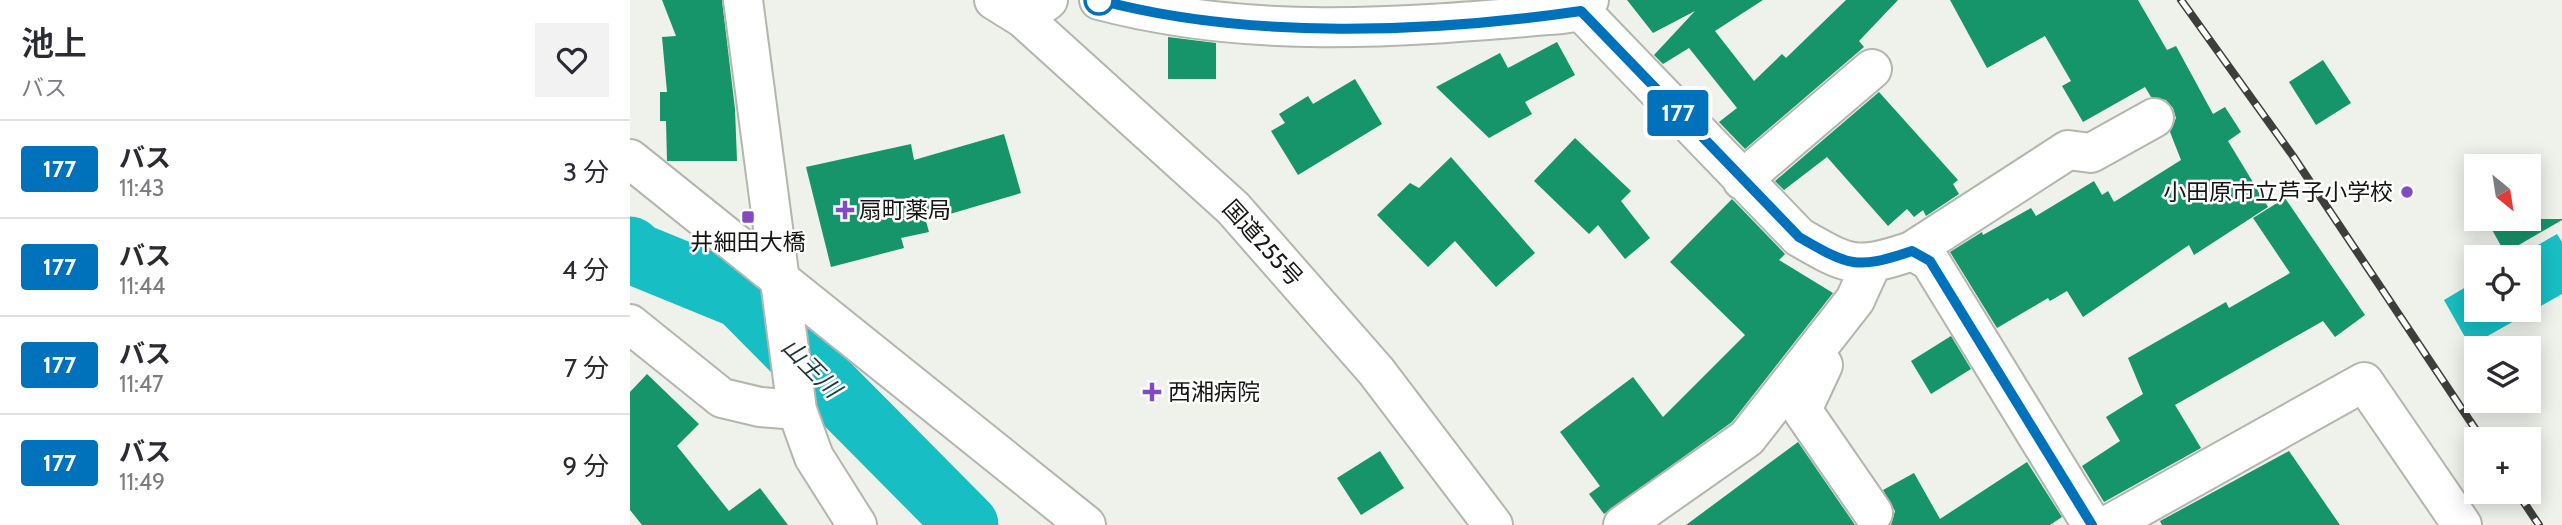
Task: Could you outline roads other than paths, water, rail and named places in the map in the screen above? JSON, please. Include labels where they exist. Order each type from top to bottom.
[{"type":"main road","points":[[743,0],[778,282],[797,410],[814,457],[858,525]]},
{"type":"main road","points":[[1099,0],[1216,24],[1280,28],[1424,25],[1585,5],[1742,180],[1799,237],[1836,259],[1871,265],[1912,251],[2068,149],[2091,153],[2154,118]]},
{"type":"main road","name":"国道255号","points":[[1022,6],[1233,208],[1376,370],[1493,525]]},
{"type":"main road","points":[[1742,180],[1872,69]]},
{"type":"main road","points":[[630,159],[778,282],[1086,525]]},
{"type":"main road","points":[[1912,251],[1930,261],[2092,525]]},
{"type":"main road","points":[[1871,265],[1802,410],[1873,513]]},
{"type":"main road","points":[[1623,525],[1747,438],[1855,300]]},
{"type":"main road","points":[[630,324],[722,398],[760,407],[797,410]]},
{"type":"main road","points":[[2108,525],[2364,382],[2462,525]]},
{"type":"water","points":[[2557,234],[2562,242],[2562,294],[2541,306],[2541,245],[2538,245]]},
{"type":"water","points":[[2464,288],[2464,322],[2512,322],[2488,336],[2464,336],[2444,300]]},
{"type":"waterway","name":"山王川","points":[[630,248],[638,255],[741,297],[967,525]]},
{"type":"railway","points":[[2181,0],[2293,156],[2474,427]]},
{"type":"railway","points":[[2525,504],[2539,525]]},
{"type":"place","name":"小田原市立芦子小学校","points":[[2407,192]]},
{"type":"place","name":"扇町薬局","points":[[845,210]]},
{"type":"place","name":"井細田大橋","points":[[748,217]]},
{"type":"place","name":"西湘病院","points":[[1152,392]]}]
